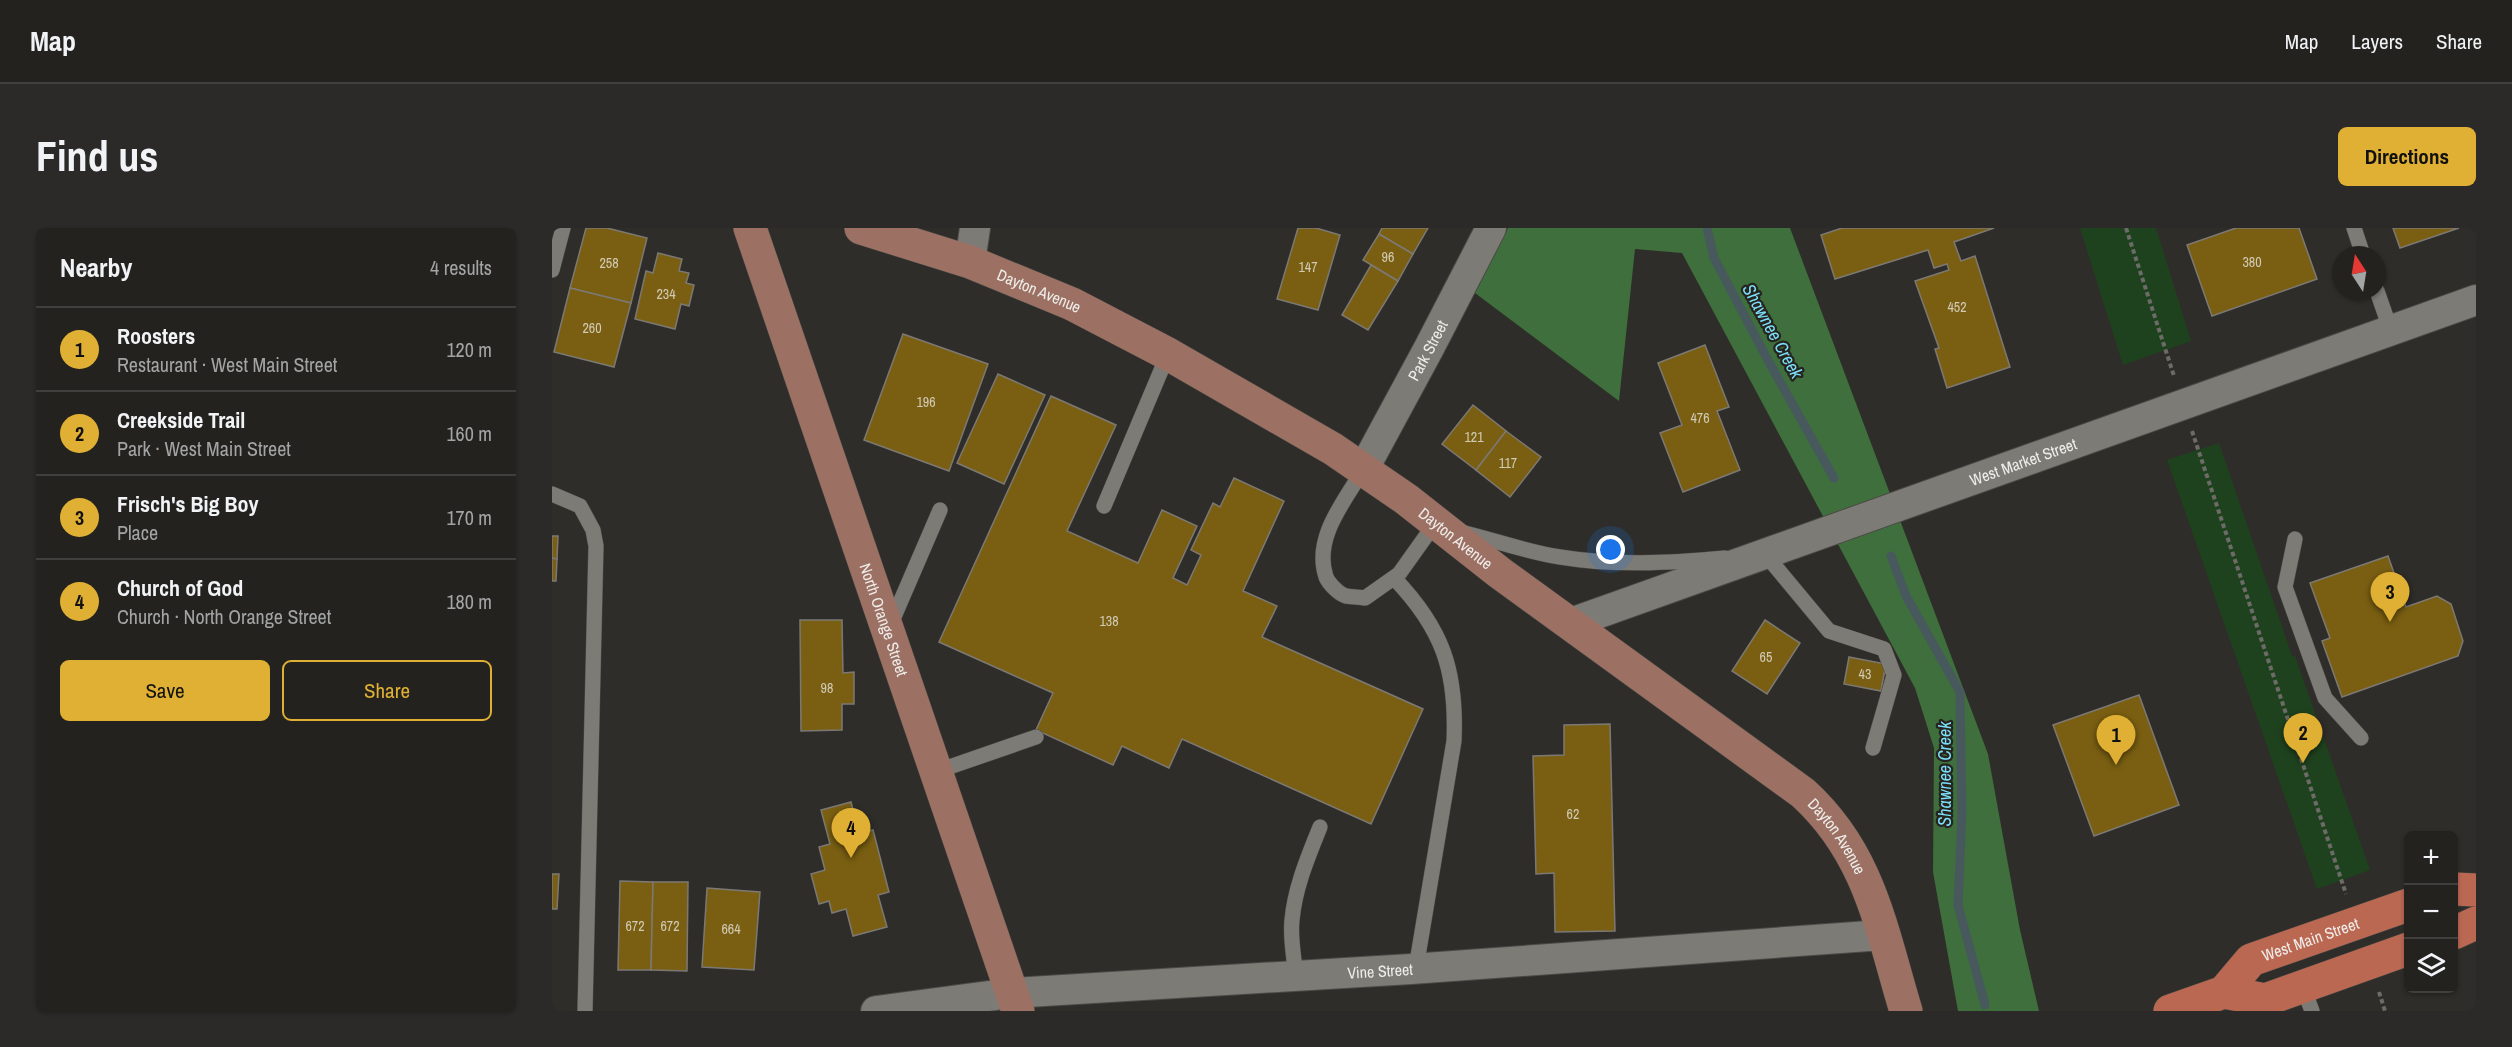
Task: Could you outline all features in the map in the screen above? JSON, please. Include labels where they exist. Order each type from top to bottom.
[{"type":"main road","name":"North Orange Street","points":[[750,228],[1015,1002]]},
{"type":"main road","name":"Dayton Avenue","points":[[861,228],[970,262],[1072,304],[1266,408],[1333,449],[1440,525],[1500,573],[1803,793],[1819,807],[1840,832],[1858,862],[1869,887],[1906,1011]]},
{"type":"main road","points":[[2458,889],[2476,890]]},
{"type":"main road","name":"West Main Street","points":[[2224,992],[2251,960],[2404,907]]},
{"type":"main road","points":[[2458,931],[2476,923]]},
{"type":"main road","points":[[2170,1011],[2224,992],[2265,1000],[2308,999],[2369,963],[2404,952]]},
{"type":"street","points":[[970,262],[975,228]]},
{"type":"street","name":"Park Street","points":[[1363,470],[1430,348],[1491,228]]},
{"type":"street","name":"West Market Street","points":[[1571,623],[2476,300]]},
{"type":"street","name":"Vine Street","points":[[876,1011],[1015,1002],[1296,976],[1883,935]]},
{"type":"lane","points":[[552,270],[563,228]]},
{"type":"lane","points":[[2354,228],[2360,246]]},
{"type":"lane","points":[[2380,300],[2391,331]]},
{"type":"lane","points":[[1104,506],[1168,354]]},
{"type":"lane","points":[[1363,470],[1327,532],[1321,562],[1328,583],[1344,596],[1365,598],[1394,578],[1440,525],[1558,557],[1621,563],[1683,561],[1765,554],[1829,631],[1884,649],[1894,675],[1873,748]]},
{"type":"lane","points":[[552,494],[580,506],[593,530],[596,546],[585,1011]]},
{"type":"lane","points":[[888,632],[940,510]]},
{"type":"lane","points":[[2295,539],[2285,587],[2325,698],[2361,738]]},
{"type":"lane","points":[[1394,578],[1416,601],[1433,626],[1443,648],[1453,692],[1455,713],[1454,741],[1416,968]]},
{"type":"lane","points":[[935,772],[1036,737]]},
{"type":"lane","points":[[1296,976],[1291,930],[1294,903],[1300,878],[1320,826]]},
{"type":"path","points":[[2126,228],[2170,365]]},
{"type":"path","points":[[2195,439],[2356,923]]},
{"type":"path","points":[[2369,963],[2385,1011]]},
{"type":"green space","points":[[1508,228],[1790,228],[1988,754],[2020,930],[2039,1011],[1958,1011],[1933,872],[1934,748],[1915,688],[1682,253],[1635,249],[1619,401],[1475,293]]},
{"type":"green space","points":[[2080,228],[2156,228],[2191,341],[2123,365]]},
{"type":"green space","points":[[2219,443],[2292,656],[2295,656],[2370,870],[2317,889],[2167,460]]},
{"type":"building","points":[[586,228],[607,228],[647,238],[631,303],[570,288]]},
{"type":"building","points":[[1298,228],[1316,228],[1340,235],[1318,310],[1277,299]]},
{"type":"building","points":[[1382,228],[1428,228],[1413,254],[1379,234]]},
{"type":"building","points":[[1842,228],[1994,228],[1954,242],[1961,261],[1975,256],[2010,367],[1947,388],[1935,349],[1939,348],[1915,281],[1949,270],[1947,264],[1934,268],[1928,250],[1835,279],[1821,235]]},
{"type":"building","points":[[2236,228],[2299,228],[2317,279],[2212,316],[2187,245]]},
{"type":"building","points":[[2393,228],[2459,228],[2400,248]]},
{"type":"building","points":[[1379,234],[1413,254],[1398,281],[1363,260]]},
{"type":"building","points":[[658,253],[682,259],[679,271],[689,273],[686,283],[694,285],[689,306],[681,304],[675,329],[635,319],[646,271],[653,273]]},
{"type":"building","points":[[1371,265],[1398,281],[1368,330],[1342,315]]},
{"type":"building","points":[[570,288],[631,303],[614,367],[554,352]]},
{"type":"building","points":[[903,334],[988,364],[949,471],[864,440]]},
{"type":"building","points":[[1705,345],[1729,407],[1717,411],[1740,470],[1683,492],[1660,433],[1682,425],[1658,363]]},
{"type":"building","points":[[998,374],[1045,395],[1004,484],[957,463]]},
{"type":"building","points":[[1051,396],[1116,425],[1067,531],[1138,563],[1162,510],[1197,526],[1173,578],[1187,585],[1201,555],[1191,550],[1213,503],[1220,507],[1234,478],[1284,501],[1243,591],[1277,606],[1262,637],[1423,709],[1371,824],[1182,739],[1169,768],[1122,746],[1113,765],[1036,730],[1053,693],[939,642]]},
{"type":"building","points":[[1473,405],[1506,431],[1476,470],[1442,444]]},
{"type":"building","points":[[1506,431],[1541,457],[1510,497],[1476,470]]},
{"type":"building","points":[[552,536],[558,536],[557,559],[552,558]]},
{"type":"building","points":[[2388,556],[2406,607],[2437,596],[2451,604],[2463,641],[2458,656],[2342,697],[2322,641],[2330,638],[2310,583]]},
{"type":"building","points":[[552,558],[557,559],[556,581],[552,581]]},
{"type":"building","points":[[800,620],[842,620],[843,673],[854,672],[854,704],[842,704],[842,730],[801,731]]},
{"type":"building","points":[[1765,620],[1800,643],[1767,694],[1732,671]]},
{"type":"building","points":[[1849,657],[1886,664],[1881,691],[1844,684]]},
{"type":"building","points":[[2139,695],[2179,805],[2094,836],[2053,725]]},
{"type":"building","points":[[1610,724],[1615,931],[1555,932],[1554,873],[1536,874],[1533,756],[1564,755],[1564,725]]},
{"type":"building","points":[[851,802],[859,833],[873,830],[889,892],[878,895],[887,927],[853,936],[846,909],[832,913],[829,901],[819,904],[811,874],[825,870],[819,847],[830,844],[821,810]]},
{"type":"building","points":[[552,874],[559,874],[557,909],[552,909]]},
{"type":"building","points":[[620,881],[653,882],[651,970],[618,970]]},
{"type":"building","points":[[653,882],[688,882],[687,971],[651,970]]},
{"type":"building","points":[[707,888],[760,892],[754,970],[702,967]]},
{"type":"waterway","name":"Shawnee Creek","points":[[1707,228],[1714,258],[1834,478]]},
{"type":"waterway","name":"Shawnee Creek","points":[[1891,556],[1906,596],[1960,692],[1962,814],[1958,905],[1985,1005]]},
{"type":"place","name":"Frisch's Big Boy","points":[[2390,622]]},
{"type":"place","name":"Creekside Trail","points":[[2303,763]]},
{"type":"place","name":"Roosters","points":[[2116,765]]},
{"type":"place","name":"Church of God","points":[[851,858]]}]
